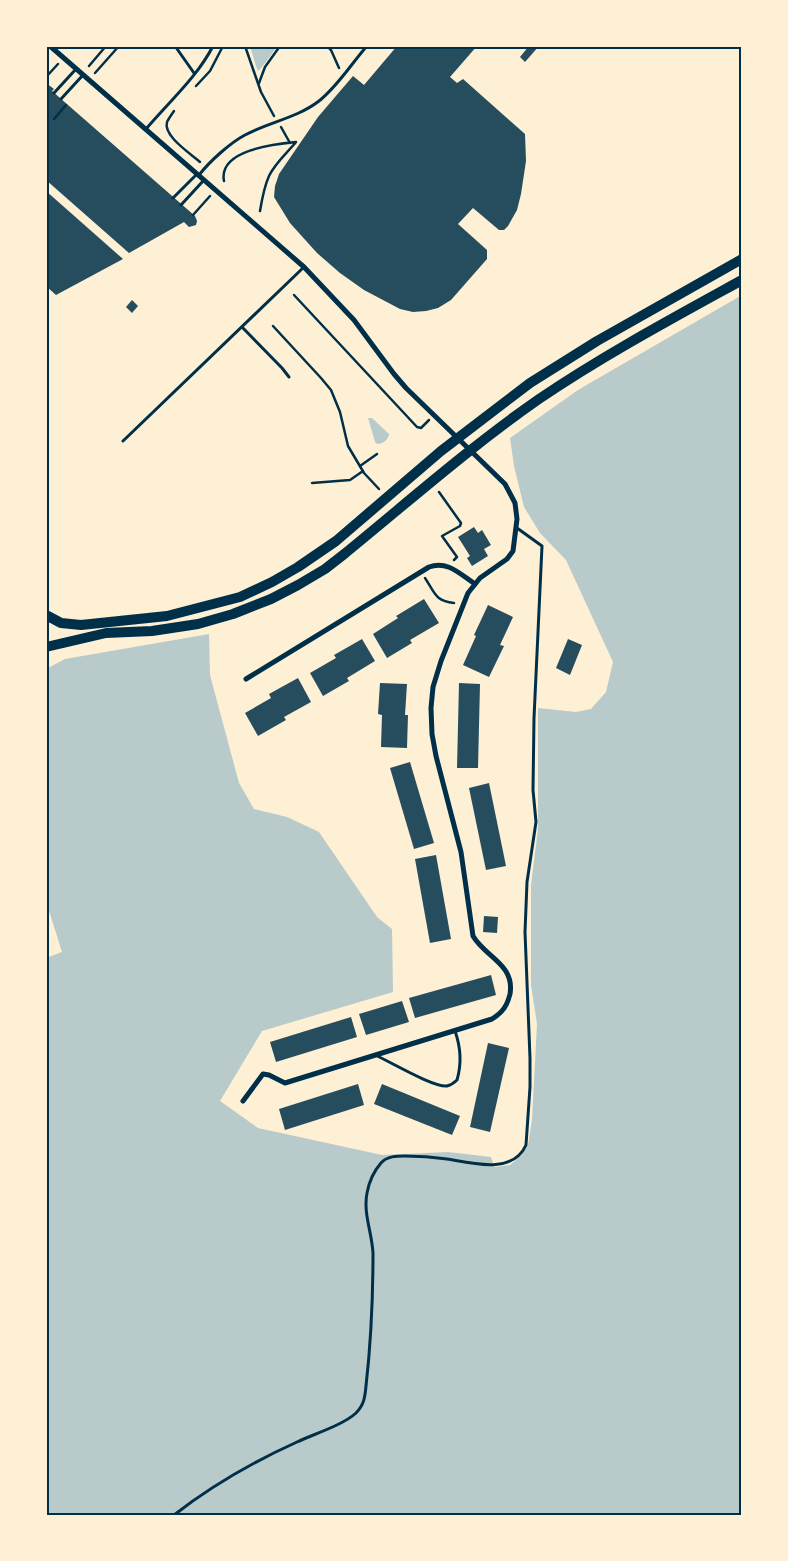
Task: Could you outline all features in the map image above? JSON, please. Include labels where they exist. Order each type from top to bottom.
[{"type":"main road","points":[[46,615],[61,623],[81,625],[148,619],[167,616],[240,597],[272,582],[319,554],[336,541],[419,469],[530,383],[597,341],[742,259]]},
{"type":"main road","points":[[46,647],[106,633],[152,631],[198,624],[233,614],[271,599],[318,573],[343,555],[470,450],[538,400],[582,371],[742,280]]},
{"type":"street","points":[[50,46],[304,268],[354,320],[400,381],[505,484],[515,503],[517,519],[513,551],[507,559],[474,584],[468,593],[441,661],[433,687],[431,708],[432,734],[436,756],[461,852],[473,936],[481,947],[501,964],[510,982],[511,988],[508,1002],[501,1014],[492,1019],[285,1083],[269,1075],[262,1074],[243,1101]]},
{"type":"street","points":[[246,679],[435,565],[449,566],[474,584]]},
{"type":"lane","points":[[175,46],[194,74]]},
{"type":"lane","points":[[146,130],[194,74],[213,46]]},
{"type":"lane","points":[[173,198],[205,167],[244,135],[295,115],[319,101],[345,75],[367,46]]},
{"type":"lane","points":[[54,93],[76,68]]},
{"type":"lane","points":[[61,99],[84,75]]},
{"type":"lane","points":[[181,205],[204,180]]},
{"type":"lane","points":[[123,441],[304,268]]},
{"type":"lane","points":[[242,327],[289,377]]},
{"type":"lane","points":[[174,1515],[239,1472],[297,1442],[349,1419],[361,1408],[364,1402],[368,1370],[373,1279],[366,1194],[373,1173],[383,1160],[390,1157],[416,1156],[460,1162],[498,1164],[512,1162],[524,1150],[526,1145],[530,1058],[525,932],[528,871],[536,822],[533,790],[534,718],[542,546],[516,528]]},
{"type":"lane","points":[[375,1055],[426,1080],[450,1086],[458,1080],[460,1071],[460,1049],[455,1030]]},
{"type":"path","points":[[89,66],[106,46]]},
{"type":"path","points":[[192,91],[210,70],[222,46]]},
{"type":"path","points":[[245,46],[267,106],[290,143]]},
{"type":"path","points":[[258,85],[265,67],[280,46]]},
{"type":"path","points":[[326,46],[331,50],[339,68],[345,75]]},
{"type":"path","points":[[46,78],[59,63]]},
{"type":"path","points":[[54,119],[67,104]]},
{"type":"path","points":[[177,108],[167,123],[167,129],[175,140],[205,167]]},
{"type":"path","points":[[224,181],[224,170],[232,160],[241,154],[296,142],[269,175],[260,211]]},
{"type":"path","points":[[193,215],[210,196]]},
{"type":"path","points":[[294,295],[417,427],[421,428],[429,420]]},
{"type":"path","points":[[273,326],[331,390],[340,412],[348,446],[363,471],[380,490]]},
{"type":"path","points":[[360,466],[377,454]]},
{"type":"path","points":[[312,483],[350,480],[363,471]]},
{"type":"path","points":[[439,492],[461,523],[460,526],[442,536],[456,557],[449,566]]},
{"type":"path","points":[[421,572],[438,598],[443,602],[463,604]]},
{"type":"shaded area","points":[[250,46],[277,46],[258,71]]},
{"type":"shaded area","points":[[742,295],[742,1515],[46,1515],[46,958],[62,952],[46,901],[46,669],[65,659],[209,634],[210,675],[239,783],[254,809],[287,817],[319,832],[377,917],[392,929],[393,992],[262,1031],[220,1101],[258,1128],[382,1155],[448,1152],[491,1157],[494,1167],[510,1165],[522,1155],[528,1145],[532,1120],[537,1024],[531,985],[531,885],[538,829],[538,708],[576,712],[591,709],[606,692],[613,662],[566,560],[540,533],[524,507],[514,466],[510,438],[578,390]]},
{"type":"shaded area","points":[[368,418],[372,418],[389,434],[388,438],[383,442],[377,444],[375,442]]},
{"type":"building","points":[[397,46],[477,46],[450,77],[457,83],[463,79],[525,134],[526,161],[517,210],[504,230],[499,230],[473,208],[458,224],[487,250],[487,259],[451,300],[438,308],[426,311],[413,312],[400,309],[364,290],[340,273],[317,253],[290,223],[274,197],[279,174],[318,117],[353,76],[364,85]]},
{"type":"building","points":[[529,46],[539,46],[525,62],[520,57]]},
{"type":"building","points":[[46,83],[54,89],[52,91],[195,216],[196,225],[189,227],[184,222],[129,253],[46,180]]},
{"type":"building","points":[[46,191],[123,259],[56,295],[46,286]]},
{"type":"building","points":[[132,300],[138,306],[132,313],[126,307]]},
{"type":"building","points":[[474,527],[478,533],[482,530],[491,545],[484,549],[488,556],[472,566],[467,558],[470,556],[458,537]]},
{"type":"building","points":[[424,599],[439,623],[410,640],[412,643],[387,658],[373,634],[398,618],[396,616]]},
{"type":"building","points":[[488,605],[513,617],[500,645],[504,646],[489,677],[463,665]]},
{"type":"building","points":[[362,639],[375,661],[347,678],[349,681],[323,696],[310,673],[336,658],[334,655]]},
{"type":"building","points":[[568,639],[582,645],[570,675],[556,668]]},
{"type":"building","points":[[298,678],[311,702],[284,717],[286,720],[258,736],[245,713],[271,698],[269,694]]},
{"type":"building","points":[[380,683],[407,684],[405,715],[408,715],[407,748],[381,747],[382,715],[378,714]]},
{"type":"building","points":[[459,683],[480,684],[478,768],[457,768]]},
{"type":"building","points":[[410,762],[434,843],[414,849],[390,768]]},
{"type":"building","points":[[489,783],[506,866],[486,870],[469,788]]},
{"type":"building","points":[[436,855],[451,939],[430,943],[415,859]]},
{"type":"building","points":[[484,916],[498,917],[497,933],[483,932]]},
{"type":"building","points":[[491,975],[496,995],[415,1018],[409,998]]},
{"type":"building","points":[[402,1001],[409,1022],[366,1035],[359,1014]]},
{"type":"building","points":[[351,1017],[357,1037],[276,1062],[270,1042]]},
{"type":"building","points":[[488,1043],[509,1048],[490,1132],[470,1127]]},
{"type":"building","points":[[358,1084],[364,1105],[285,1130],[279,1109]]},
{"type":"building","points":[[382,1084],[460,1116],[452,1135],[374,1104]]}]
